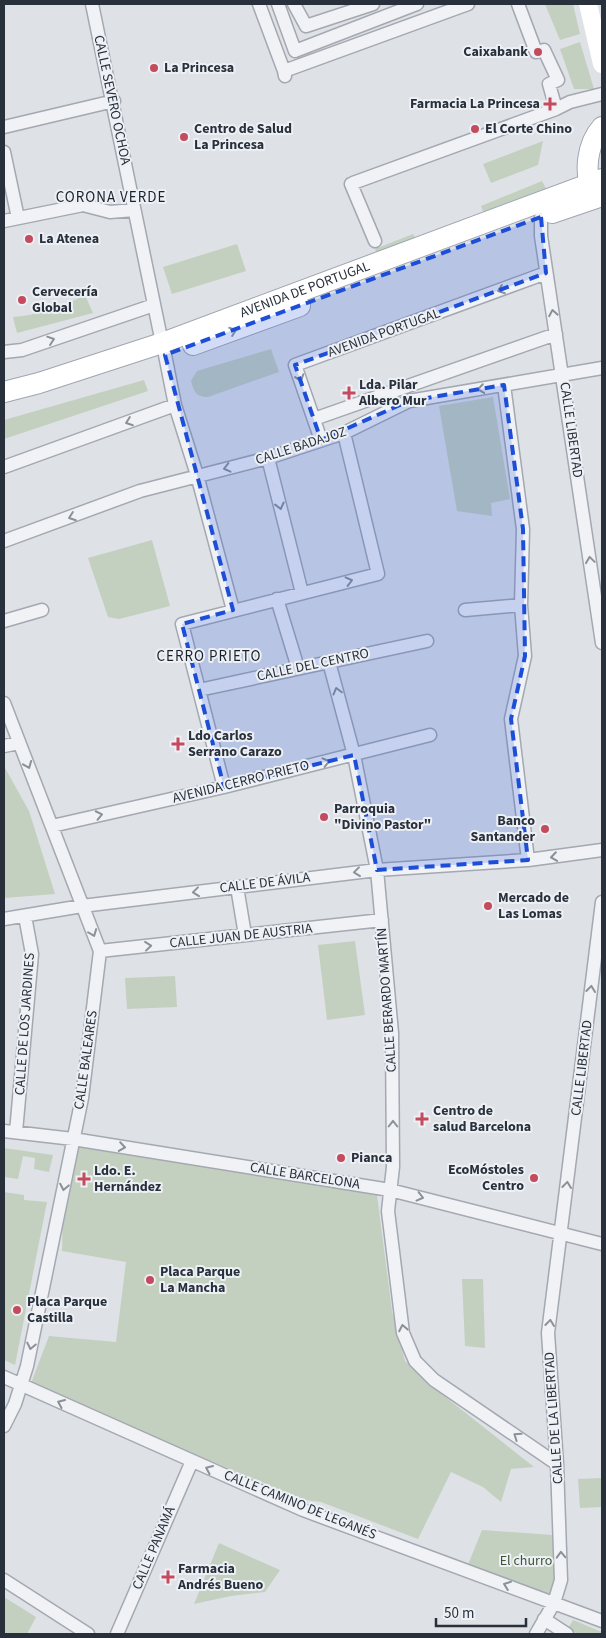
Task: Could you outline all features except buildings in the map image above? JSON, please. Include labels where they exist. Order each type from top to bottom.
[{"type":"main road","points":[[598,193],[589,153],[593,140],[602,127]]},
{"type":"main road","name":"AVENIDA DE PORTUGAL","points":[[4,392],[163,349],[541,217],[598,193]]},
{"type":"main road","name":"AVENIDA DE PORTUGAL","points":[[4,406],[58,391],[163,349],[598,193]]},
{"type":"street","name":"CALLE SEVERO OCHOA","points":[[92,4],[114,101],[134,210],[163,349]]},
{"type":"street","points":[[259,4],[285,74],[347,48],[468,4]]},
{"type":"street","points":[[278,4],[295,51],[417,4]]},
{"type":"street","points":[[294,4],[306,26],[373,4]]},
{"type":"street","points":[[518,4],[536,52],[544,50],[558,80],[549,84],[556,109]]},
{"type":"street","points":[[588,4],[602,64]]},
{"type":"street","points":[[335,17],[347,48]]},
{"type":"street","points":[[375,241],[352,184],[556,109],[570,102],[602,94]]},
{"type":"street","points":[[4,128],[114,101]]},
{"type":"street","points":[[4,152],[18,218]]},
{"type":"street","points":[[4,221],[83,205],[110,212],[134,210]]},
{"type":"street","name":"CALLE LIBERTAD","points":[[541,217],[541,236],[546,273],[563,374],[602,643]]},
{"type":"street","name":"AVENIDA PORTUGAL","points":[[321,440],[295,366],[546,273]]},
{"type":"street","points":[[4,352],[22,350],[154,305]]},
{"type":"street","name":"CALLE BADAJOZ","points":[[314,419],[556,334]]},
{"type":"street","points":[[163,349],[175,405],[197,475],[233,610]]},
{"type":"street","name":"CALLE BADAJOZ","points":[[4,541],[140,491],[268,458],[344,433],[409,401],[602,368]]},
{"type":"street","points":[[504,385],[523,528],[522,605],[525,656],[511,719],[528,860]]},
{"type":"street","points":[[4,467],[175,405]]},
{"type":"street","points":[[224,788],[182,624],[378,574],[344,433]]},
{"type":"street","points":[[268,458],[302,593]]},
{"type":"street","points":[[277,599],[298,668]]},
{"type":"street","points":[[464,610],[522,605]]},
{"type":"street","points":[[4,621],[42,610]]},
{"type":"street","name":"CALLE DEL CENTRO","points":[[199,690],[427,641]]},
{"type":"street","name":"CALLE BERARDO MARTÍN","points":[[329,662],[354,755],[377,870],[392,1033],[393,1167],[388,1211],[403,1332],[415,1361],[434,1380],[557,1464]]},
{"type":"street","name":"CALLE BALEARES","points":[[4,703],[100,951],[83,1089],[73,1139],[22,1386],[4,1426]]},
{"type":"street","name":"AVENIDA CERRO PRIETO","points":[[52,826],[224,788],[430,735]]},
{"type":"street","points":[[4,746],[19,743]]},
{"type":"street","name":"CALLE DE ÁVILA","points":[[4,919],[82,906],[377,870],[528,860],[602,850]]},
{"type":"street","points":[[237,887],[245,935]]},
{"type":"street","name":"CALLE LIBERTAD","points":[[561,1233],[602,902]]},
{"type":"street","name":"CALLE DE LOS JARDINES","points":[[10,1131],[32,954],[24,916]]},
{"type":"street","name":"CALLE JUAN DE AUSTRIA","points":[[100,951],[382,920]]},
{"type":"street","name":"CALLE BARCELONA","points":[[10,1131],[73,1139],[390,1190],[602,1244]]},
{"type":"street","name":"CALLE DE LA LIBERTAD","points":[[536,1634],[554,1603],[562,1580],[557,1464],[548,1332],[561,1233]]},
{"type":"street","name":"CALLE CAMINO DE LEGANÉS","points":[[4,1378],[303,1510],[602,1621]]},
{"type":"street","name":"CALLE PANAMÁ","points":[[117,1634],[192,1461]]},
{"type":"street","points":[[4,1580],[88,1634]]},
{"type":"street","points":[[544,1619],[567,1634]]},
{"type":"highlighted area","points":[[541,217],[546,273],[295,365],[321,440],[409,401],[504,385],[523,529],[525,656],[511,719],[528,860],[377,870],[354,755],[224,787],[182,624],[233,610],[165,355]]},
{"type":"green space","points":[[545,4],[573,4],[580,34],[560,40]]},
{"type":"green space","points":[[580,42],[594,89],[574,89],[560,49]]},
{"type":"green space","points":[[543,141],[538,165],[491,183],[483,164]]},
{"type":"green space","points":[[542,181],[548,192],[485,217],[481,206]]},
{"type":"green space","points":[[413,234],[416,239],[377,255],[375,249]]},
{"type":"green space","points":[[237,244],[246,271],[172,294],[163,267]]},
{"type":"green space","points":[[85,295],[93,313],[17,333],[13,317],[50,310]]},
{"type":"green space","points":[[271,349],[279,372],[208,397],[198,395],[195,391],[191,381],[197,371]]},
{"type":"green space","points":[[144,380],[148,391],[4,439],[4,420]]},
{"type":"green space","points":[[493,397],[510,499],[491,503],[492,516],[457,511],[439,406]]},
{"type":"green space","points":[[152,540],[170,606],[119,619],[108,617],[88,558]]},
{"type":"green space","points":[[4,766],[29,811],[55,894],[4,898]]},
{"type":"green space","points":[[355,941],[365,1015],[327,1020],[318,945]]},
{"type":"green space","points":[[175,976],[177,1007],[127,1009],[125,978]]},
{"type":"green space","points":[[110,1145],[377,1195],[392,1311],[405,1361],[434,1388],[534,1467],[511,1469],[501,1502],[483,1487],[451,1472],[418,1539],[321,1502],[305,1500],[30,1386],[49,1336],[116,1342],[126,1262],[62,1251],[63,1212],[77,1147],[99,1149]]},
{"type":"green space","points":[[4,1148],[53,1155],[49,1172],[34,1169],[35,1158],[23,1156],[18,1179],[4,1177]]},
{"type":"green space","points":[[4,1192],[24,1195],[24,1200],[47,1202],[15,1365],[4,1360]]},
{"type":"green space","points":[[462,1279],[483,1279],[485,1348],[465,1346]]},
{"type":"green space","points":[[602,1478],[602,1507],[580,1508],[578,1479]]},
{"type":"green space","name":"El churro","points":[[482,1530],[552,1535],[556,1579],[554,1603],[467,1567]]},
{"type":"green space","points":[[219,1543],[280,1570],[265,1592],[231,1596],[194,1604]]},
{"type":"green space","points":[[4,1597],[36,1617],[27,1634],[4,1634]]},
{"type":"green space","points":[[573,1620],[602,1632],[602,1634],[577,1634],[569,1627]]},
{"type":"place","name":"Caixabank","points":[[538,52]]},
{"type":"place","name":"La Princesa","points":[[154,68]]},
{"type":"place","name":"Farmacia La Princesa","points":[[550,104]]},
{"type":"place","name":"El Corte Chino","points":[[475,129]]},
{"type":"place","name":"Centro de Salud La Princesa","points":[[184,137]]},
{"type":"place","name":"La Atenea","points":[[29,239]]},
{"type":"place","name":"Cervecería Global","points":[[22,300]]},
{"type":"place","name":"Lda. Pilar Albero Mur","points":[[349,393]]},
{"type":"place","name":"Ldo Carlos Serrano Carazo","points":[[178,744]]},
{"type":"place","name":"Parroquia \"Divino Pastor\"","points":[[324,817]]},
{"type":"place","name":"Banco Santander","points":[[545,829]]},
{"type":"place","name":"Mercado de Las Lomas","points":[[488,906]]},
{"type":"place","name":"Centro de salud Barcelona","points":[[422,1119]]},
{"type":"place","name":"Pianca","points":[[341,1158]]},
{"type":"place","name":"EcoMóstoles Centro","points":[[534,1178]]},
{"type":"place","name":"Ldo. E. Hernández","points":[[84,1179]]},
{"type":"place","name":"Placa Parque La Mancha","points":[[150,1280]]},
{"type":"place","name":"Placa Parque Castilla","points":[[17,1310]]},
{"type":"place","name":"Farmacia Andrés Bueno","points":[[168,1577]]},
{"type":"district","name":"CORONA VERDE","points":[[111,197]]},
{"type":"district","name":"CERRO PRIETO","points":[[209,656]]}]
